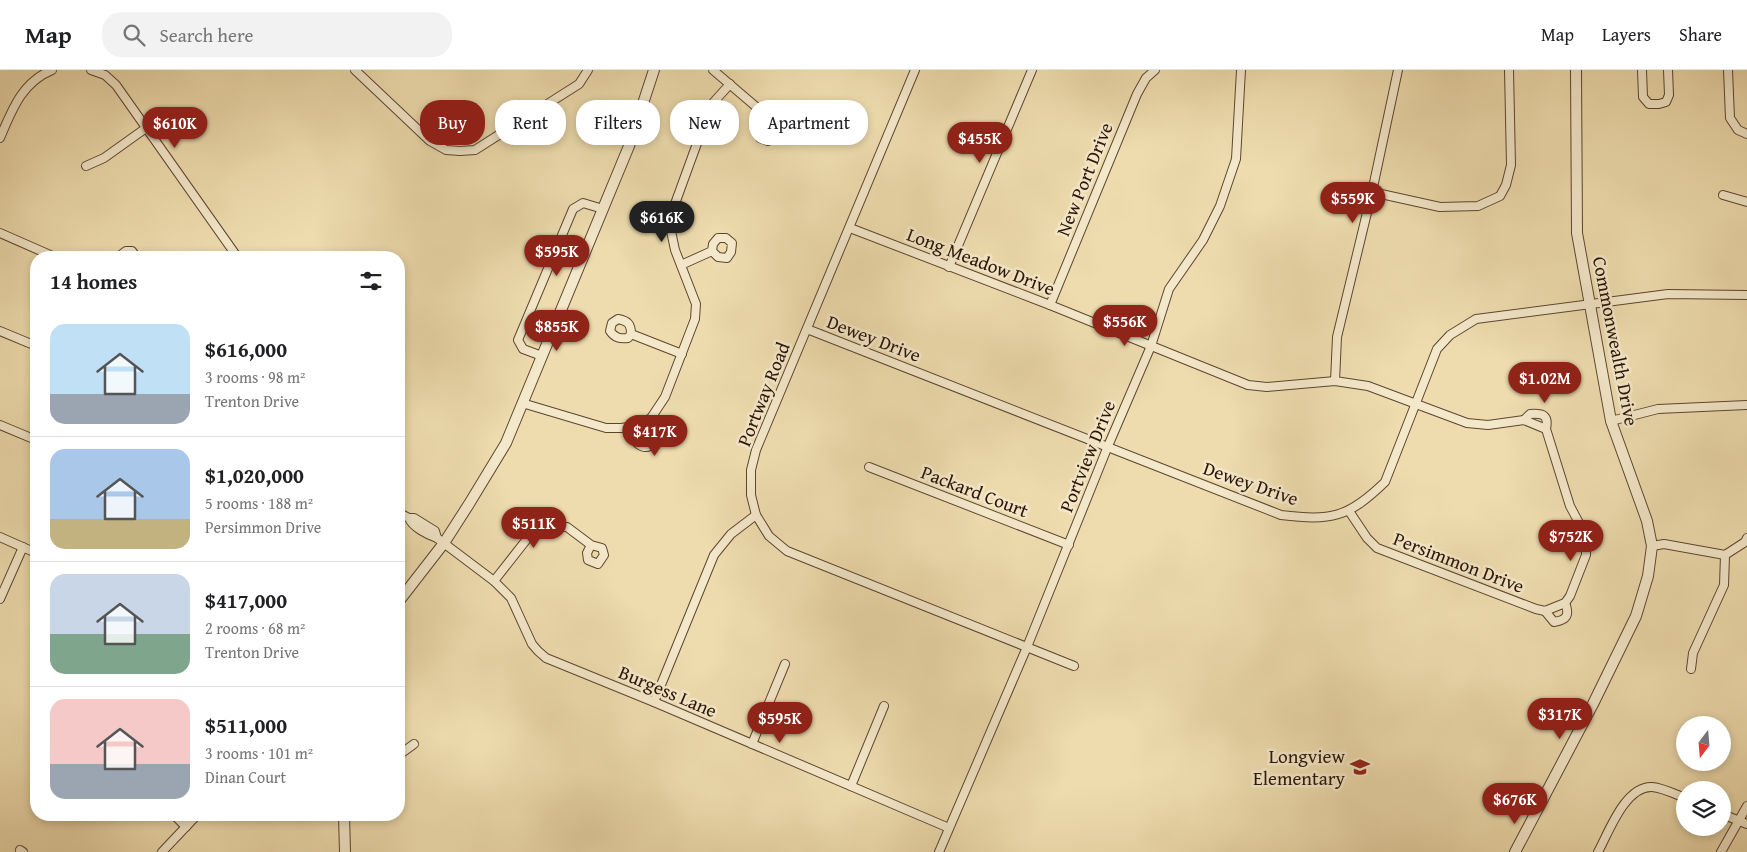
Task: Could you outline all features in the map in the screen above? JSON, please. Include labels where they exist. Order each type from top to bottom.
[{"type":"street","points":[[0,138],[14,105],[26,86],[39,76],[52,70]]},
{"type":"street","points":[[90,70],[105,75],[116,85],[233,251]]},
{"type":"street","points":[[355,70],[430,141],[446,150],[460,151],[475,150],[579,84],[588,70]]},
{"type":"street","points":[[405,592],[440,540],[469,504],[506,443],[629,146],[654,70]]},
{"type":"street","points":[[713,70],[749,101]]},
{"type":"street","name":"Portway Road","points":[[915,70],[756,450],[751,470],[752,495],[756,515],[769,536],[787,551],[1074,666]]},
{"type":"street","points":[[949,267],[1032,70]]},
{"type":"street","name":"New Port Drive","points":[[1050,304],[1137,94],[1146,78],[1154,70]]},
{"type":"street","name":"Portview Drive","points":[[939,852],[1027,647],[1108,446],[1151,346],[1169,289],[1203,240],[1220,206],[1236,158],[1241,70]]},
{"type":"street","points":[[1335,381],[1337,337],[1372,192],[1398,70]]},
{"type":"street","points":[[1372,192],[1440,207],[1478,206],[1500,196],[1506,185],[1511,165],[1510,70]]},
{"type":"street","name":"Commonwealth Drive","points":[[1515,852],[1593,704],[1636,616],[1648,576],[1652,546],[1647,521],[1611,420],[1577,233],[1576,70]]},
{"type":"street","points":[[1642,70],[1643,97],[1649,104],[1660,104],[1666,102],[1669,95],[1668,70]]},
{"type":"street","points":[[1728,70],[1730,118],[1738,130],[1747,134]]},
{"type":"street","points":[[522,403],[606,428],[636,426],[648,420],[665,397],[695,319],[696,304],[675,250],[671,231],[672,212],[711,105],[730,84]]},
{"type":"street","points":[[86,166],[104,158],[146,128]]},
{"type":"street","points":[[1723,195],[1747,202]]},
{"type":"street","points":[[542,356],[523,348],[518,340],[573,209],[582,203],[603,208]]},
{"type":"street","name":"Long Meadow Drive","points":[[850,228],[1050,304],[1248,385],[1266,387],[1335,381],[1368,386],[1415,404]]},
{"type":"street","points":[[0,233],[41,251]]},
{"type":"street","points":[[681,265],[712,251]]},
{"type":"street","name":"Dewey Drive","points":[[807,329],[1281,515],[1309,518],[1328,517],[1349,511],[1368,498],[1385,482],[1437,349],[1450,335],[1476,319],[1668,294],[1747,295]]},
{"type":"street","points":[[0,330],[30,343]]},
{"type":"street","points":[[632,334],[682,354]]},
{"type":"street","name":"Persimmon Drive","points":[[1349,511],[1367,538],[1377,548],[1545,611],[1554,622],[1561,621],[1567,616],[1568,610],[1565,603],[1570,596],[1586,555],[1586,536],[1570,506],[1546,429],[1524,420],[1488,425],[1467,424],[1415,404]]},
{"type":"street","points":[[1611,420],[1658,409],[1747,405]]},
{"type":"street","points":[[628,427],[637,443],[645,447],[652,446],[656,442],[656,436],[648,420]]},
{"type":"street","points":[[0,425],[30,438]]},
{"type":"street","name":"Packard Court","points":[[868,467],[1069,545]]},
{"type":"street","points":[[654,702],[714,554],[731,534],[756,515]]},
{"type":"street","name":"Burgess Lane","points":[[405,516],[410,523],[440,540],[494,581],[510,598],[532,644],[546,658],[949,828]]},
{"type":"street","points":[[494,581],[527,538],[548,526],[567,528],[591,545]]},
{"type":"street","points":[[0,537],[30,550]]},
{"type":"street","points":[[1652,546],[1664,544],[1725,555],[1745,542],[1747,538]]},
{"type":"street","points":[[0,599],[23,547]]},
{"type":"street","points":[[1690,669],[1693,653],[1724,584],[1725,555]]},
{"type":"street","points":[[1545,611],[1565,603]]},
{"type":"street","points":[[752,744],[786,664]]},
{"type":"street","points":[[851,786],[884,706]]},
{"type":"street","points":[[405,751],[414,744]]},
{"type":"street","points":[[1598,852],[1624,804],[1633,793],[1652,787],[1676,795]]},
{"type":"street","points":[[1721,852],[1743,823],[1747,806]]},
{"type":"street","points":[[1731,818],[1743,823]]},
{"type":"street","points":[[181,821],[186,826]]},
{"type":"street","points":[[162,852],[191,821]]},
{"type":"street","points":[[344,821],[345,852]]},
{"type":"place","name":"Longview Elementary","points":[[1360,767]]}]
